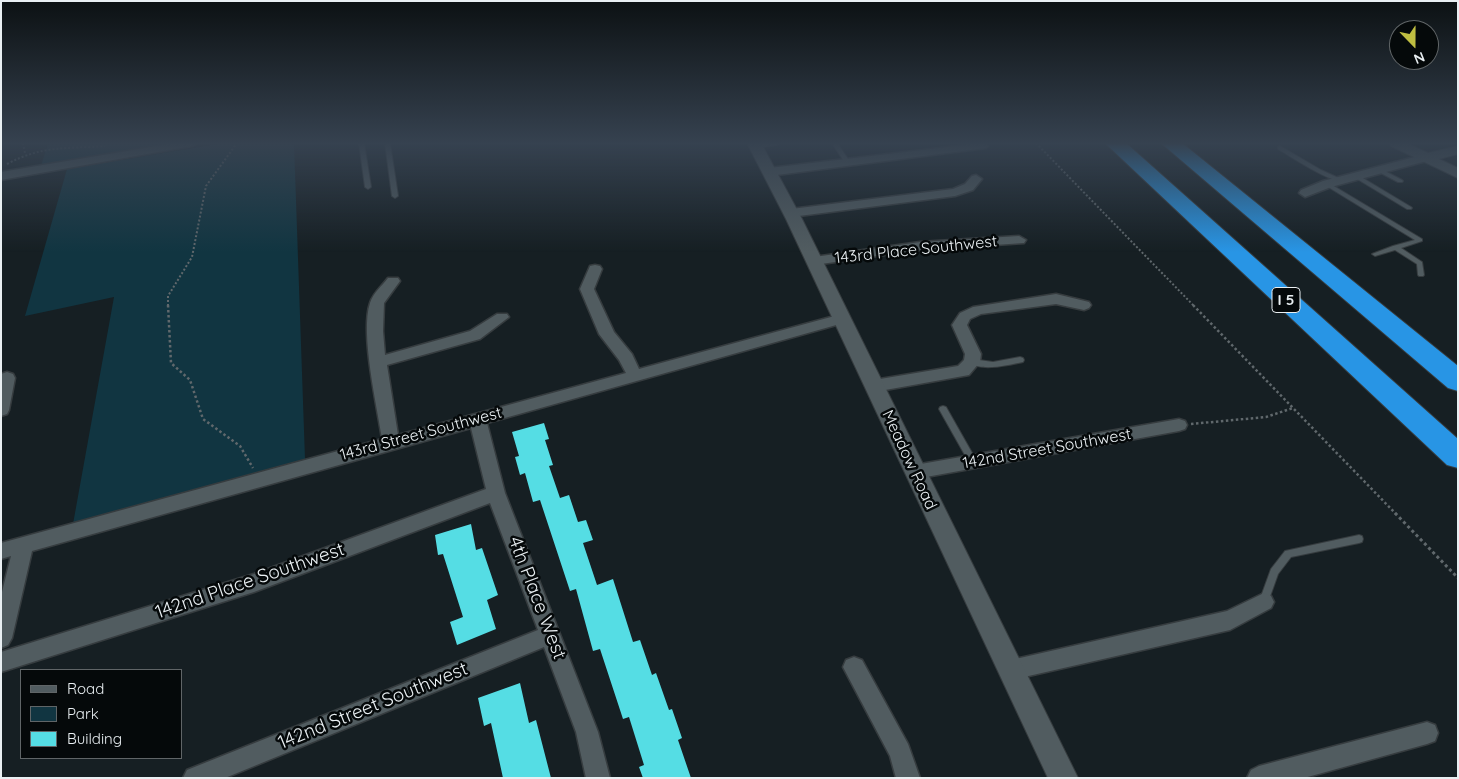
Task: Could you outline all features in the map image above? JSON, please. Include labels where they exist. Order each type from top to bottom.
[{"type":"highway","name":"I 5","points":[[1156,179],[1458,457]]},
{"type":"highway","points":[[1216,179],[1458,381]]},
{"type":"street","name":"Meadow Road","points":[[774,179],[1063,778]]},
{"type":"street","points":[[791,213],[955,192],[969,187],[976,179]]},
{"type":"street","points":[[1305,193],[1340,180]]},
{"type":"street","name":"143rd Place Southwest","points":[[814,261],[920,246],[1018,240]]},
{"type":"street","points":[[595,269],[587,289],[607,334],[626,358],[635,376]]},
{"type":"street","points":[[391,442],[374,314],[378,301],[393,281]]},
{"type":"street","points":[[874,386],[963,370],[972,362],[973,354],[959,325],[965,316],[978,310],[1056,299],[1084,306]]},
{"type":"street","points":[[379,362],[474,335],[502,316]]},
{"type":"street","name":"143rd Street Southwest","points":[[1,551],[842,319]]},
{"type":"street","points":[[1,410],[7,378]]},
{"type":"street","name":"4th Place West","points":[[477,419],[496,493],[587,732],[598,778]]},
{"type":"street","name":"142nd Street Southwest","points":[[915,472],[1179,425]]},
{"type":"street","name":"142nd Place Southwest","points":[[1,662],[254,583],[496,493]]},
{"type":"street","points":[[1,638],[24,545]]},
{"type":"street","points":[[1010,670],[1230,620],[1264,602]]},
{"type":"street","name":"142nd Street Southwest","points":[[195,778],[551,634]]},
{"type":"street","points":[[854,668],[900,752],[908,778]]},
{"type":"street","points":[[1258,778],[1426,733]]},
{"type":"lane","points":[[367,179],[368,187]]},
{"type":"lane","points":[[393,179],[395,196]]},
{"type":"lane","points":[[1362,179],[1410,208]]},
{"type":"lane","points":[[1326,184],[1420,240],[1375,254]]},
{"type":"lane","points":[[1396,247],[1420,263],[1421,275]]},
{"type":"lane","points":[[972,362],[993,365],[1020,360]]},
{"type":"lane","points":[[943,409],[973,462]]},
{"type":"lane","points":[[1264,602],[1274,572],[1288,554],[1359,539]]},
{"type":"path","points":[[211,179],[206,186],[192,257],[168,296],[172,363],[190,380],[204,419],[240,446],[259,479]]},
{"type":"path","points":[[1072,179],[1458,578]]},
{"type":"path","points":[[1179,425],[1266,417],[1293,408]]},
{"type":"green space","points":[[64,179],[295,179],[305,459],[73,524],[114,297],[25,316]]},
{"type":"building","points":[[544,423],[549,439],[545,440],[553,465],[549,466],[560,498],[569,495],[578,522],[586,520],[593,540],[583,543],[597,585],[613,579],[633,642],[640,640],[652,675],[656,673],[669,710],[672,709],[682,738],[678,740],[691,778],[643,778],[639,767],[644,765],[629,717],[623,719],[600,649],[593,651],[576,589],[570,591],[540,500],[533,502],[525,473],[520,475],[515,457],[519,456],[512,432]]},
{"type":"building","points":[[471,524],[476,550],[482,548],[498,595],[487,600],[496,629],[457,645],[450,622],[463,617],[443,554],[438,555],[435,535]]},
{"type":"building","points":[[520,683],[529,723],[536,720],[551,778],[503,778],[491,723],[484,726],[478,698]]}]
